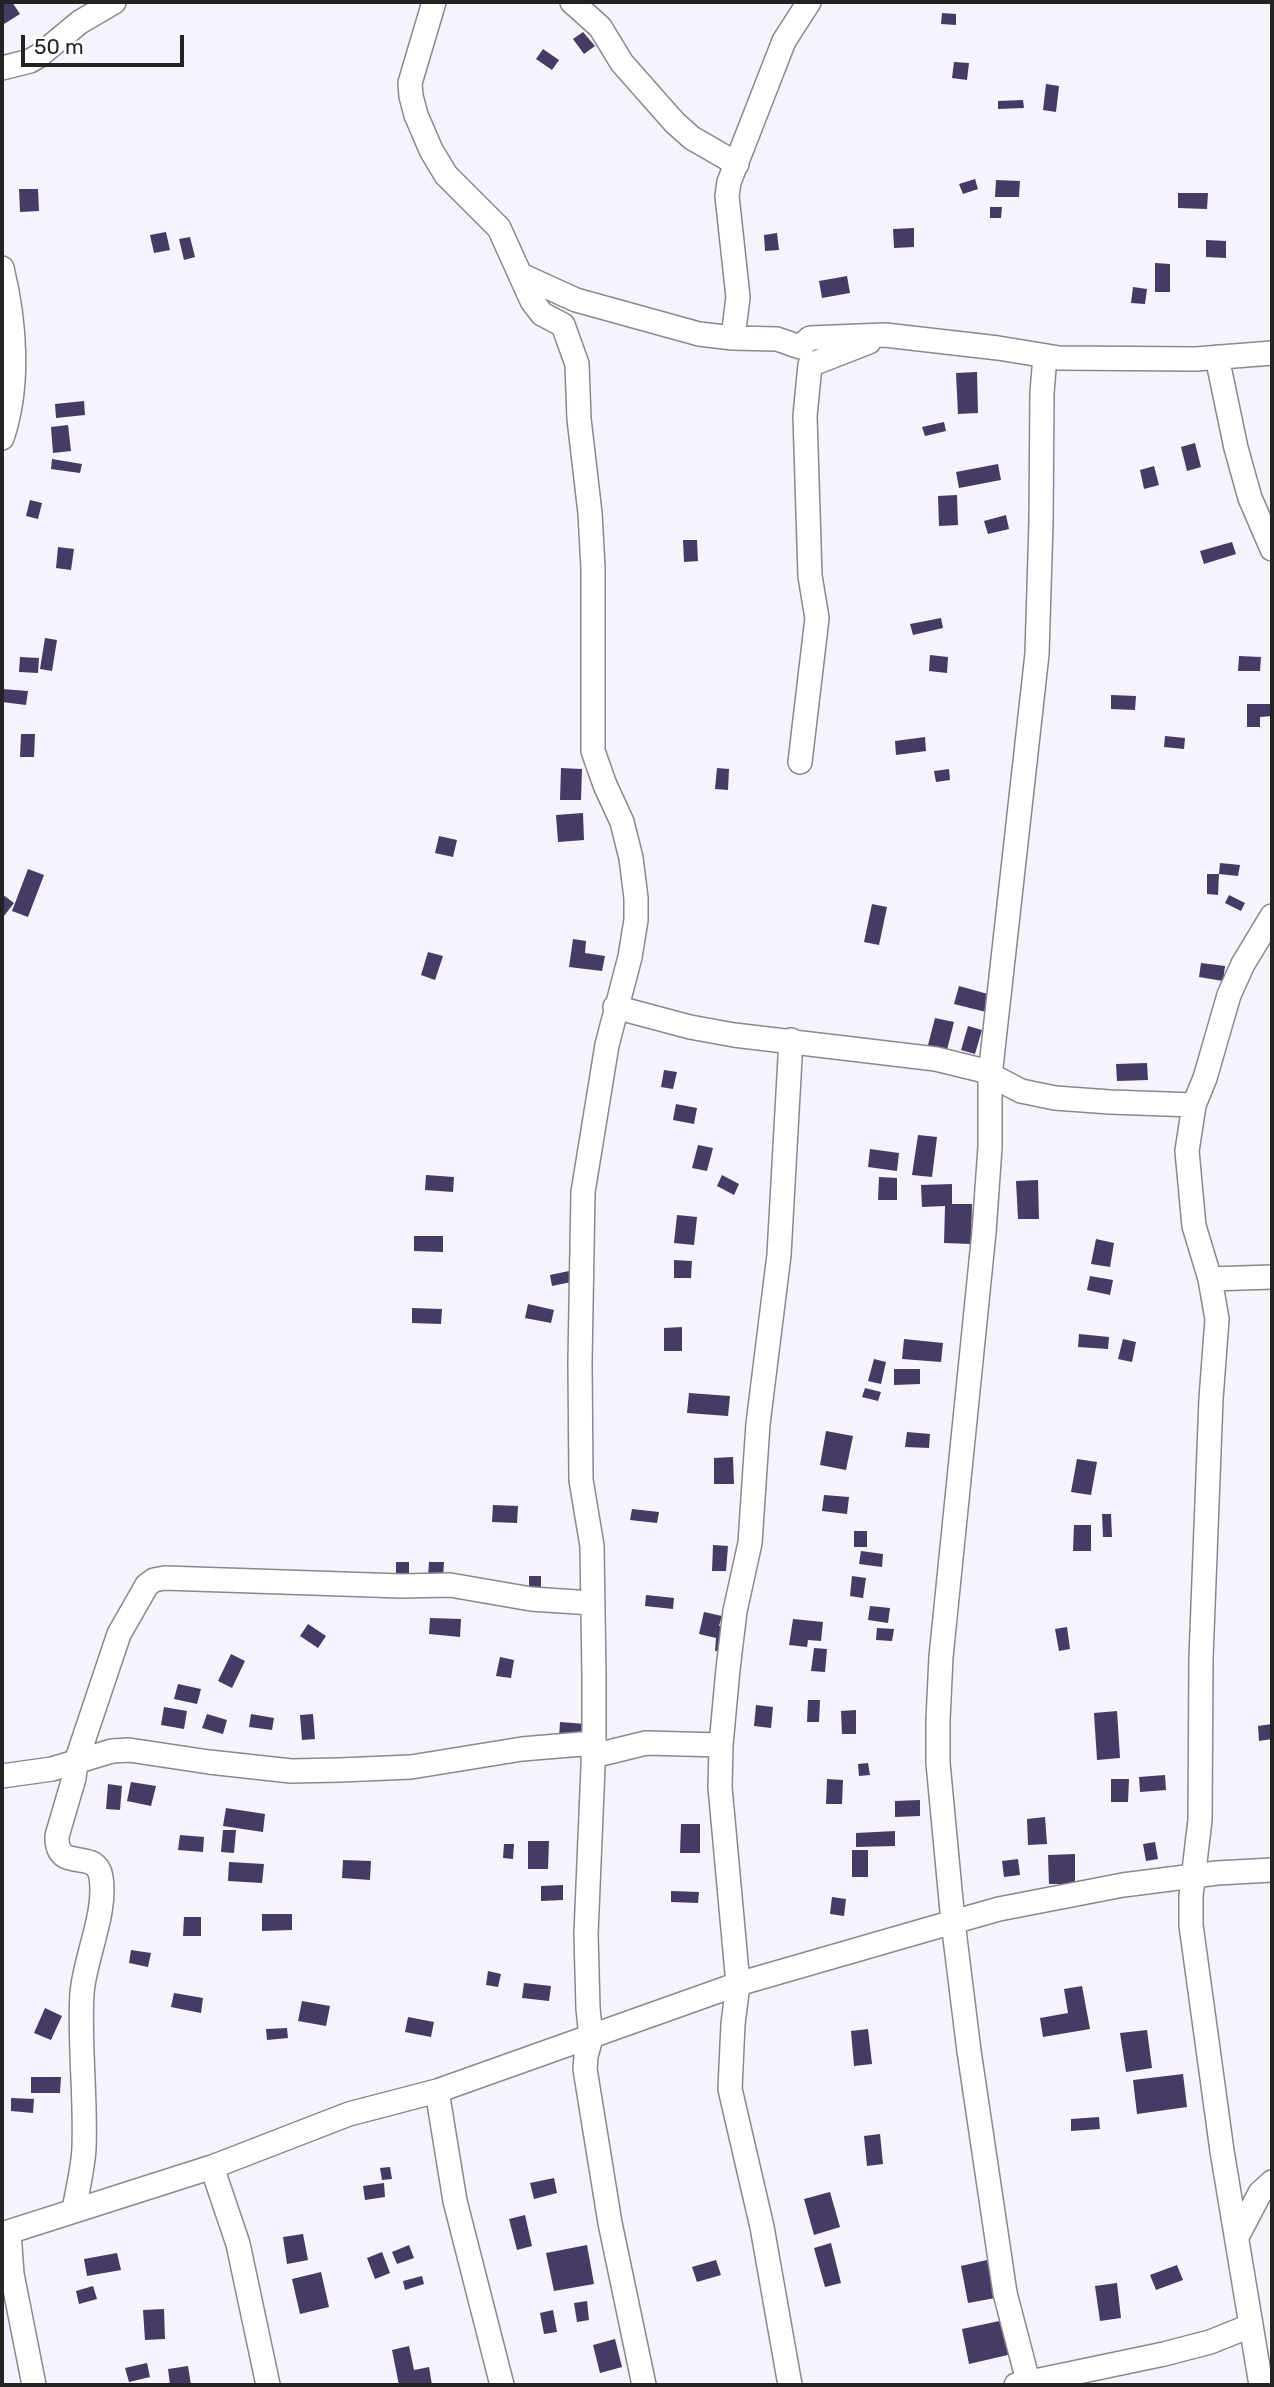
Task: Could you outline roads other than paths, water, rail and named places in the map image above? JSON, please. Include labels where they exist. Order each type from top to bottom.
[{"type":"street","points":[[2,68],[30,61],[80,22],[114,2]]},
{"type":"street","points":[[435,2],[411,83],[416,115],[431,150],[446,175],[499,228],[536,307],[563,325],[577,365],[579,419],[590,513],[593,568],[593,751],[622,822],[631,858],[636,898],[636,920],[630,957],[615,1007],[583,1192],[580,1362],[581,1480],[592,1546],[594,1750],[586,1934],[591,2038],[586,2056],[587,2084],[610,2223],[644,2385]]},
{"type":"street","points":[[572,2],[600,27],[622,63],[675,123],[692,138],[737,164]]},
{"type":"street","points":[[733,338],[738,297],[727,196],[784,41],[809,2]]},
{"type":"street","points":[[2,268],[9,298],[13,369],[8,422],[2,438]]},
{"type":"street","points":[[521,275],[576,300],[699,334],[777,339],[800,347],[810,338],[885,335],[1045,356],[1107,359],[1272,353]]},
{"type":"street","points":[[800,762],[817,618],[810,576],[805,416],[807,377],[810,365],[885,335]]},
{"type":"street","points":[[1045,356],[1037,654],[990,1076],[990,1147],[985,1220],[938,1720],[938,1763],[953,1922],[1005,2293],[1024,2384],[1164,2354],[1210,2342],[1250,2326]]},
{"type":"street","points":[[1217,357],[1236,448],[1250,498],[1272,549]]},
{"type":"street","points":[[1261,2385],[1191,1926],[1200,1820],[1202,1631],[1211,1399],[1217,1319],[1195,1226],[1187,1151],[1194,1105],[1205,1079],[1236,979],[1272,916]]},
{"type":"street","points":[[615,1007],[734,1035],[936,1059],[974,1068],[1021,1091],[1055,1098],[1194,1105]]},
{"type":"street","points":[[790,2385],[762,2227],[730,2089],[738,1984],[720,1787],[721,1745],[735,1611],[750,1542],[758,1424],[779,1255],[791,1040]]},
{"type":"street","points":[[1209,1279],[1272,1277]]},
{"type":"street","points":[[74,2211],[84,2150],[82,1991],[101,1899],[102,1880],[96,1866],[88,1861],[64,1857],[58,1851],[57,1836],[75,1778],[76,1762],[119,1634],[147,1585],[165,1578],[401,1587],[450,1585],[531,1599],[592,1603]]},
{"type":"street","points":[[2,1776],[52,1769],[98,1753],[129,1750],[209,1762],[291,1770],[389,1769],[522,1749],[594,1750],[646,1743],[721,1745]]},
{"type":"street","points":[[34,2385],[5,2233],[212,2167],[349,2115],[437,2091],[738,1984],[953,1922],[1065,1895],[1123,1885],[1217,1873],[1272,1870]]},
{"type":"street","points":[[437,2091],[442,2134],[458,2213],[502,2385]]},
{"type":"street","points":[[212,2167],[240,2255],[268,2385]]},
{"type":"street","points":[[1237,2237],[1260,2193],[1272,2182]]}]
